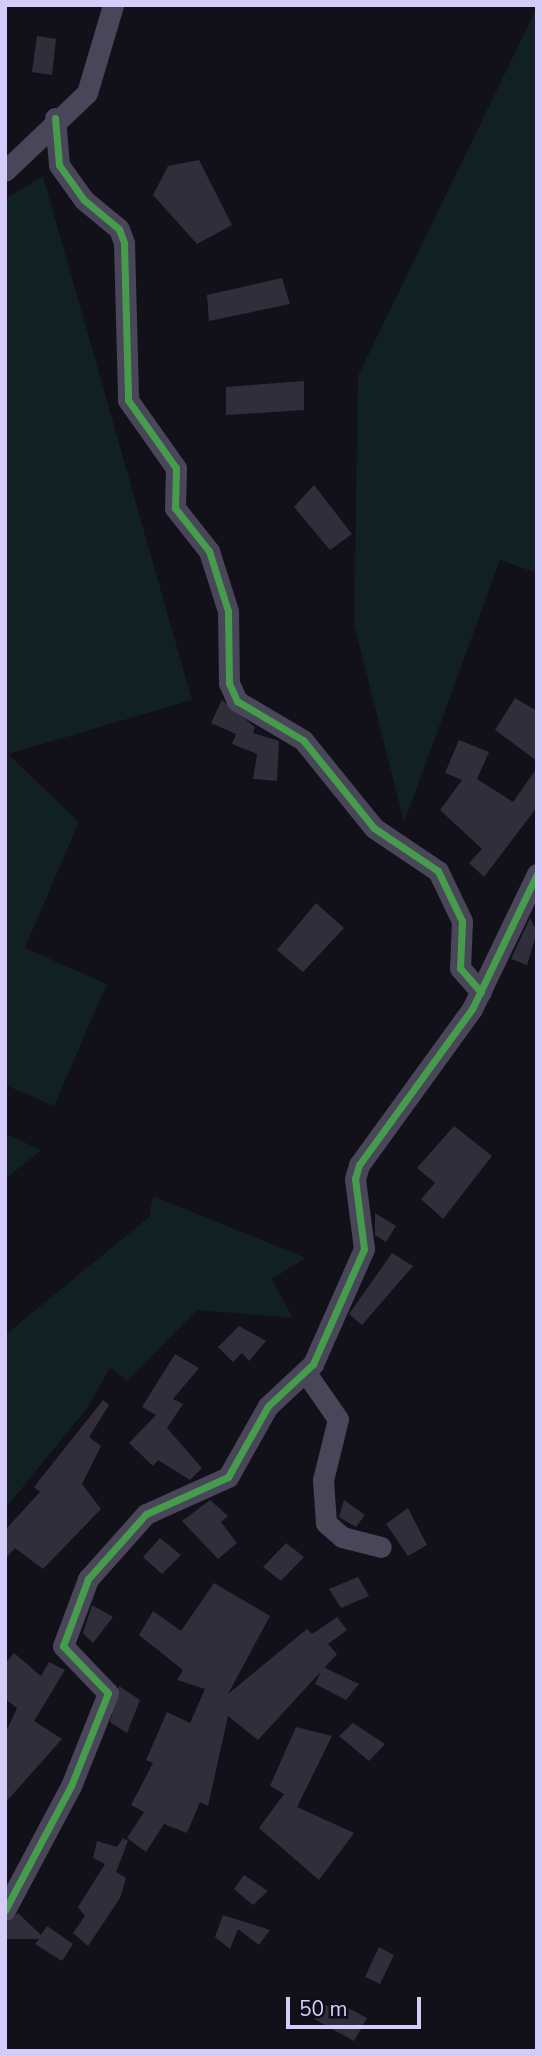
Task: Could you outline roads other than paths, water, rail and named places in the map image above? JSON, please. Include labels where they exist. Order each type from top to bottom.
[{"type":"street","points":[[5,171],[55,118],[87,93],[96,77],[113,5]]},
{"type":"street","points":[[55,118],[59,165],[84,200],[119,229],[124,243],[128,400],[176,468],[175,508],[209,551],[228,611],[229,683],[237,701],[303,740],[374,828],[438,870],[462,921],[460,968],[481,992]]},
{"type":"street","points":[[5,1910],[65,1798],[108,1692],[63,1646],[88,1579],[146,1514],[228,1477],[268,1406],[306,1373],[333,1330],[364,1248],[355,1179],[359,1165],[481,992],[500,940],[537,874]]},
{"type":"street","points":[[306,1373],[338,1419],[323,1480],[326,1523],[342,1537],[381,1547]]}]
